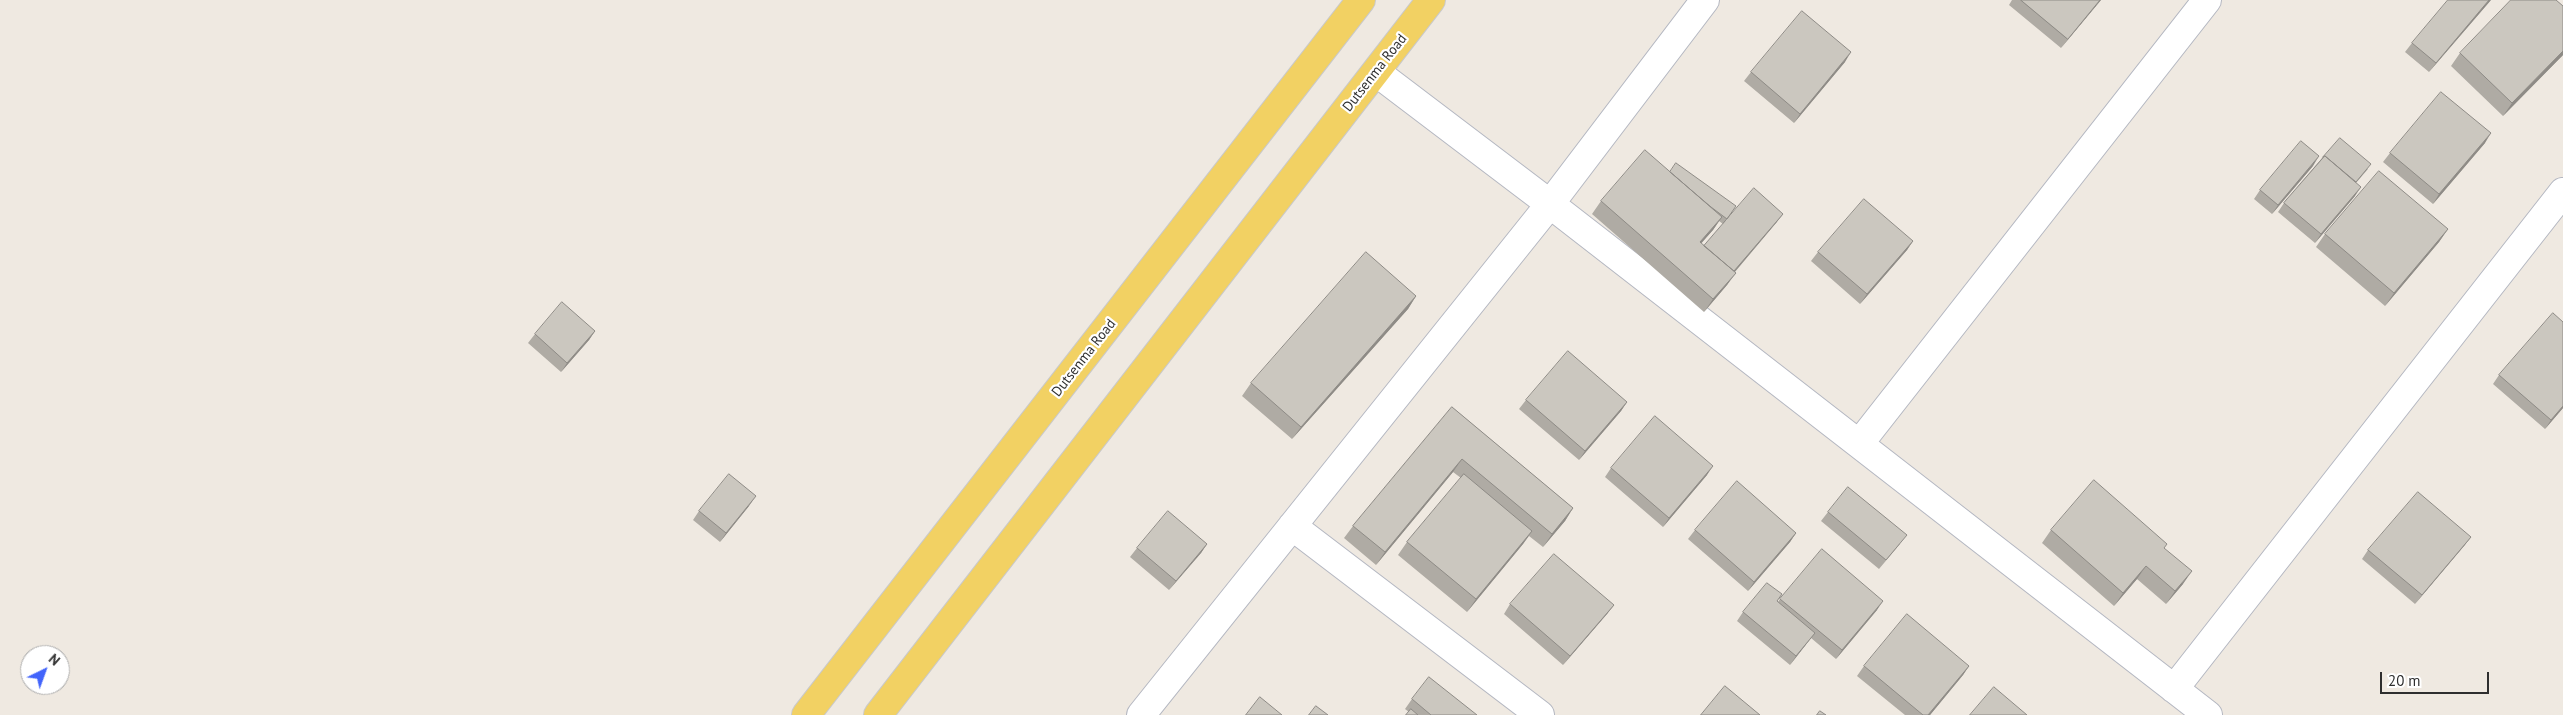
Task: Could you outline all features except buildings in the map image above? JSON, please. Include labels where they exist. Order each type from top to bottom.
[{"type":"main road","name":"Dutsenma Road","points":[[806,715],[1361,0]]},
{"type":"main road","name":"Dutsenma Road","points":[[878,715],[1431,0]]},
{"type":"street","points":[[1141,715],[1550,204],[1705,0]]},
{"type":"street","points":[[1859,444],[2207,0]]},
{"type":"street","points":[[1376,72],[1550,204],[2208,715]]},
{"type":"street","points":[[2174,689],[2563,192]]},
{"type":"street","points":[[1292,526],[1540,715]]}]
